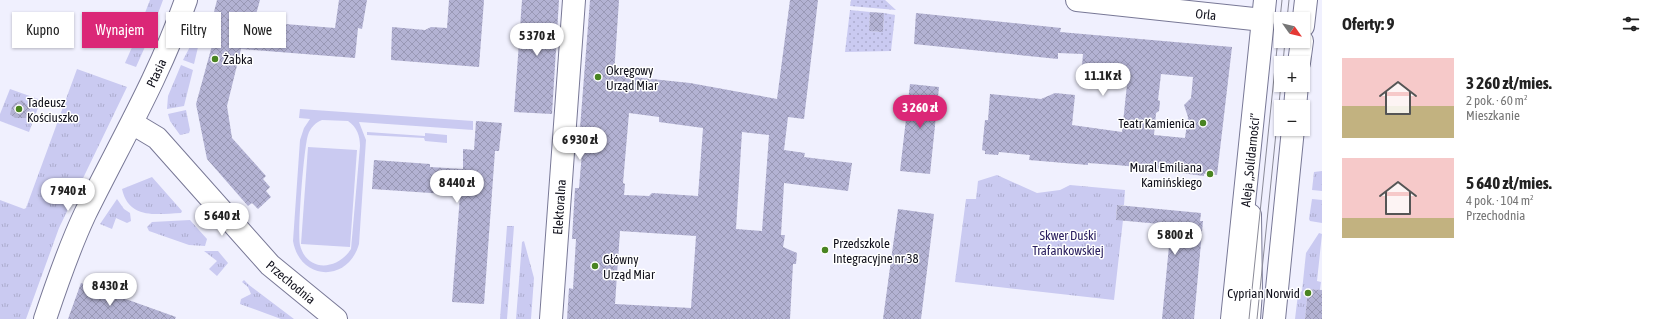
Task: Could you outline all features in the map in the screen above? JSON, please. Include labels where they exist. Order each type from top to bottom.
[{"type":"street","name":"Ptasia","points":[[45,319],[63,266],[85,215],[132,123],[171,41],[186,0]]},
{"type":"street","name":"Elektoralna","points":[[551,319],[574,0]]},
{"type":"street","name":"Orla","points":[[1077,0],[1264,10]]},
{"type":"street","points":[[1305,12],[1306,0]]},
{"type":"street","name":"Aleja „Solidarności”","points":[[1232,319],[1249,170],[1264,10]]},
{"type":"street","name":"Przechodnia","points":[[132,123],[157,138],[270,265],[336,319]]},
{"type":"street","points":[[1274,319],[1292,136]]},
{"type":"street","points":[[1249,170],[1251,292],[1249,319]]},
{"type":"green space","points":[[150,0],[163,0],[158,14],[158,12],[145,12]]},
{"type":"green space","points":[[851,0],[885,0],[896,10],[850,6]]},
{"type":"green space","points":[[850,10],[870,12],[869,31],[883,32],[884,13],[895,15],[891,51],[845,52]]},
{"type":"green space","points":[[132,48],[144,48],[136,67],[125,63]]},
{"type":"green space","points":[[189,48],[198,48],[194,64],[183,60]]},
{"type":"green space","points":[[181,65],[193,70],[184,106],[167,109],[168,96]]},
{"type":"green space","points":[[77,69],[127,87],[59,228],[26,319],[0,319],[0,200],[24,209],[26,208]]},
{"type":"green space","points":[[10,89],[41,100],[29,132],[0,121],[0,114]]},
{"type":"green space","points":[[300,109],[473,121],[473,130],[359,122],[366,140],[359,244],[353,257],[345,266],[335,271],[324,272],[314,270],[305,264],[297,254],[293,241],[300,140],[304,128],[310,119],[299,118]],"holes":[[[322,120],[348,121],[354,126],[357,132],[360,146],[351,249],[339,261],[331,264],[316,264],[309,260],[304,254],[299,238],[306,142],[310,130],[318,122]]]},
{"type":"green space","points":[[186,110],[190,130],[189,133],[180,135],[170,121],[168,114]]},
{"type":"green space","points":[[367,132],[425,136],[425,133],[447,135],[447,143],[425,141],[424,138],[367,135]]},
{"type":"green space","points":[[308,147],[357,150],[350,247],[301,244]]},
{"type":"green space","points":[[1322,171],[1322,191],[1312,190],[1314,172]]},
{"type":"green space","name":"Skwer Duśki Trafankowskiej","points":[[997,175],[1037,193],[1060,190],[1070,185],[1125,190],[1124,205],[1117,205],[1116,219],[1123,220],[1114,300],[955,282],[966,199],[976,199],[978,181]]},
{"type":"green space","points":[[152,177],[182,211],[181,213],[145,213],[131,206],[122,189]]},
{"type":"green space","points":[[117,199],[124,209],[130,213],[131,221],[127,223],[116,218],[112,229],[100,224]]},
{"type":"green space","points":[[1312,199],[1322,200],[1322,223],[1310,221],[1309,219]]},
{"type":"green space","points":[[190,220],[207,239],[205,246],[189,245],[149,231],[147,227],[152,222]]},
{"type":"green space","points":[[507,226],[514,226],[507,319],[500,319]]},
{"type":"green space","points":[[1319,233],[1322,234],[1317,281],[1321,282],[1320,290],[1308,289],[1305,319],[1295,319],[1298,294],[1302,291],[1306,253]]},
{"type":"green space","points":[[524,241],[534,278],[531,319],[516,319],[522,242]]},
{"type":"green space","points":[[204,251],[218,251],[228,263],[217,276],[209,269],[217,261]]},
{"type":"green space","points":[[244,280],[294,319],[281,319],[240,304],[241,299],[251,294],[248,287],[242,282]]},
{"type":"building","points":[[217,0],[260,0],[257,12],[229,12],[229,48],[286,48],[286,24],[335,28],[339,0],[367,0],[362,29],[358,28],[355,58],[241,49],[227,106],[232,138],[266,176],[263,179],[270,187],[266,191],[271,197],[258,209],[252,203],[248,206],[207,159],[196,104],[211,48],[221,48],[221,12],[214,12]]},
{"type":"building","points":[[449,0],[484,0],[479,67],[391,60],[392,27],[425,30],[431,27],[447,28]]},
{"type":"building","points":[[522,0],[559,0],[552,114],[514,112]]},
{"type":"building","points":[[590,0],[619,0],[614,75],[690,83],[777,99],[790,0],[818,0],[804,119],[788,117],[784,150],[805,153],[804,157],[852,163],[848,191],[784,183],[781,235],[785,235],[783,247],[797,253],[796,264],[793,264],[790,319],[567,319],[569,288],[573,289],[576,239],[572,239],[575,188],[579,188],[583,141],[579,141]],"holes":[[[629,113],[659,117],[659,122],[703,128],[698,196],[652,193],[649,196],[624,195],[625,184],[623,183]],[[742,132],[769,135],[762,231],[736,229]],[[620,231],[696,236],[691,308],[615,304]]]},
{"type":"building","points":[[870,12],[884,13],[883,32],[869,31]]},
{"type":"building","points":[[916,13],[1061,28],[1060,32],[1232,47],[1217,175],[1204,174],[1204,176],[1181,173],[1182,171],[1116,165],[1088,163],[1088,165],[1029,160],[1030,155],[999,152],[998,155],[985,154],[985,151],[982,150],[985,120],[988,120],[990,94],[1041,99],[1055,93],[1075,95],[1072,125],[1122,132],[1128,75],[1098,72],[1097,78],[1081,77],[1083,54],[1058,53],[1058,59],[914,44]],"holes":[[[1161,74],[1193,77],[1191,98],[1184,105],[1188,117],[1185,138],[1154,135],[1156,113],[1159,111],[1160,101],[1158,100]]]},
{"type":"building","points":[[910,84],[939,87],[930,174],[900,171]]},
{"type":"building","name":"Tadeusz Kościuszko","points":[[22,100],[30,109],[26,118],[15,118],[10,114],[12,107],[14,104]]},
{"type":"building","points":[[476,121],[502,123],[499,151],[495,151],[484,304],[452,302],[460,195],[372,189],[374,160],[430,164],[430,167],[463,169],[463,149],[474,150]]},
{"type":"building","points":[[1117,205],[1201,213],[1200,221],[1203,221],[1194,319],[1162,319],[1171,225],[1116,220]]},
{"type":"building","points":[[898,209],[934,214],[921,319],[883,319]]},
{"type":"building","points":[[81,283],[176,317],[175,319],[68,319]]},
{"type":"building","points":[[1308,289],[1322,290],[1322,319],[1305,319]]},
{"type":"tram line","points":[[1249,319],[1282,0]]},
{"type":"tram line","points":[[1288,12],[1289,0]]},
{"type":"tram line","points":[[1284,48],[1284,56]]},
{"type":"tram line","points":[[1257,319],[1280,92]]},
{"type":"place","name":"Żabka","points":[[215,59]]},
{"type":"place","name":"Okręgowy Urząd Miar","points":[[598,77]]},
{"type":"place","name":"Tadeusz Kościuszko","points":[[19,109]]},
{"type":"place","name":"Teatr Kamienica","points":[[1203,123]]},
{"type":"place","name":"Mural Emiliana Kamińskiego","points":[[1210,174]]},
{"type":"place","name":"Przedszkole Integracyjne nr 38","points":[[825,250]]},
{"type":"place","name":"Główny Urząd Miar","points":[[595,266]]},
{"type":"place","name":"Cyprian Norwid","points":[[1308,293]]}]
